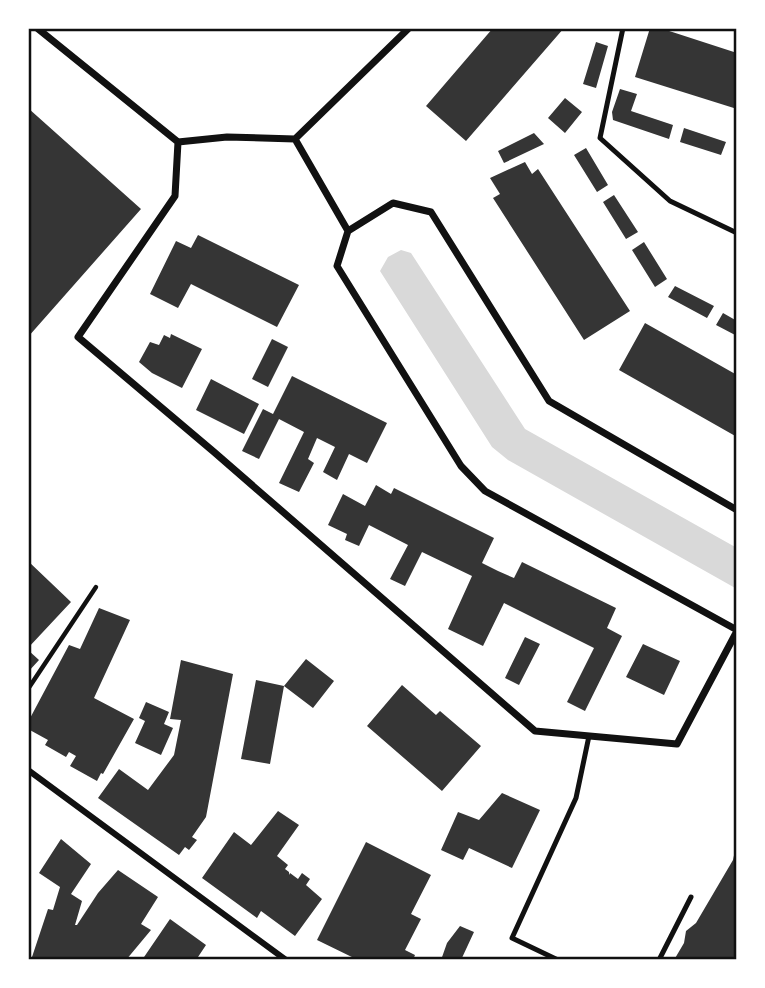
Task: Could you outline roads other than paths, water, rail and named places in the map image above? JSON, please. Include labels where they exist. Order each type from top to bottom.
[{"type":"street","points":[[40,29],[178,142],[227,137],[295,139],[409,28]]},
{"type":"street","points":[[295,139],[348,231]]},
{"type":"street","points":[[178,142],[175,196],[78,337],[215,452],[535,732],[677,744],[737,630],[485,491],[461,466],[337,266],[348,231],[394,203],[431,212],[549,401],[737,510]]},
{"type":"street","points":[[28,770],[286,960]]},
{"type":"lane","points":[[623,28],[600,138],[670,201],[737,233]]},
{"type":"lane","points":[[558,960],[512,938],[576,798],[589,736]]},
{"type":"lane","points":[[659,960],[691,897]]}]
